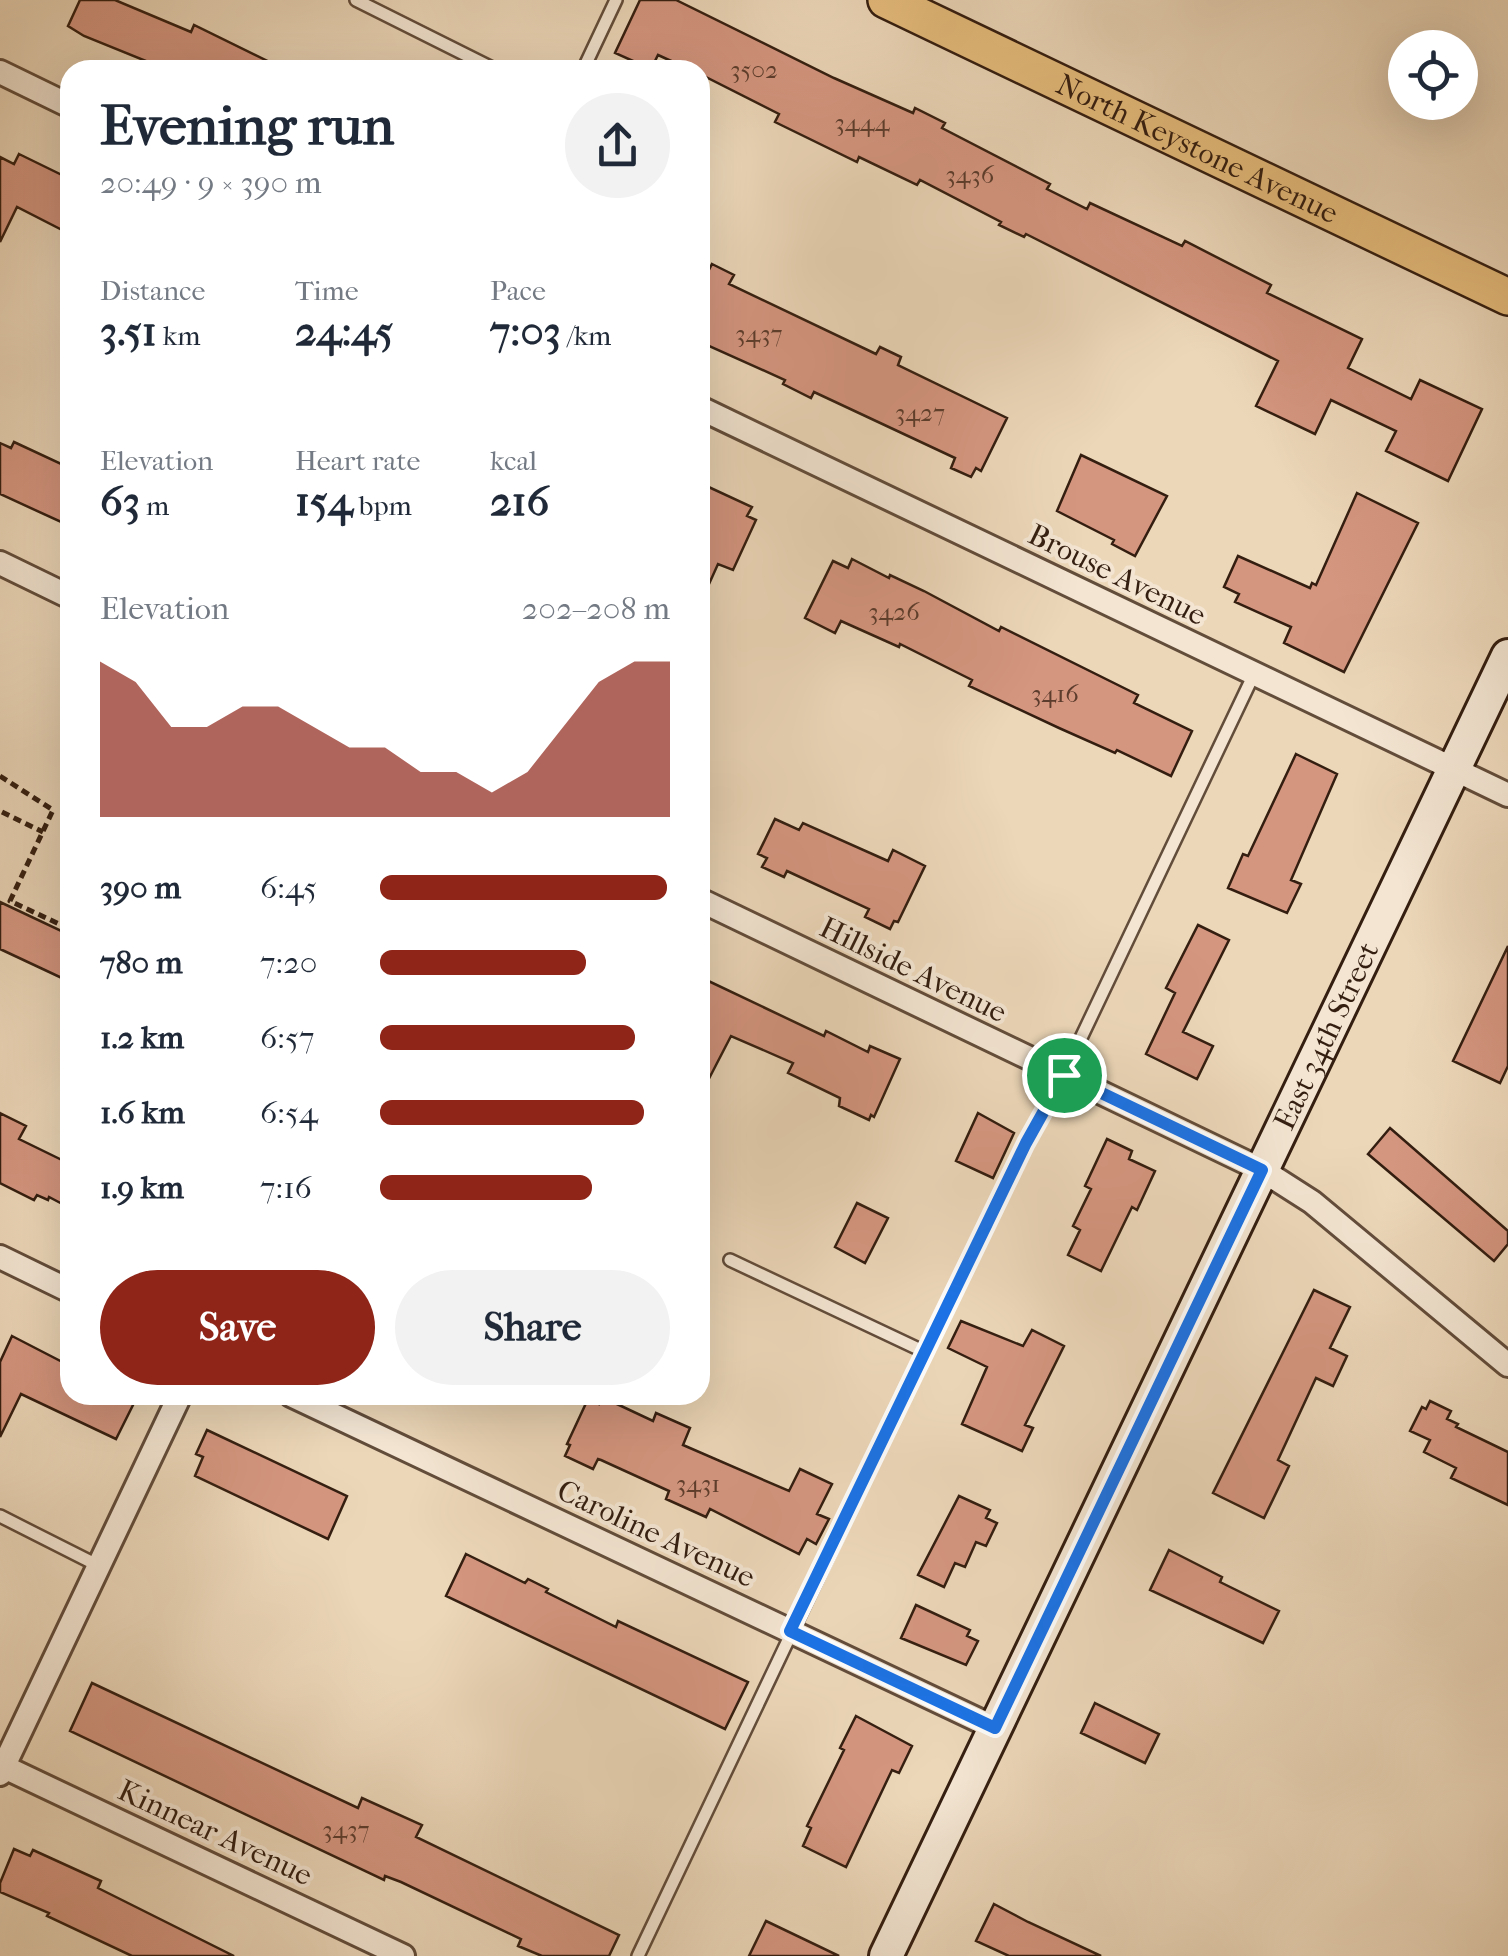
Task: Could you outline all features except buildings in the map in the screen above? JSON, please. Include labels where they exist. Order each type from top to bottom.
[{"type":"main road","name":"North Keystone Avenue","points":[[886,0],[1508,298]]},
{"type":"main road","name":"East 34th Street","points":[[886,1956],[1508,656]]},
{"type":"street","points":[[0,72],[60,101]]},
{"type":"street","name":"Brouse Avenue","points":[[710,413],[1508,796]]},
{"type":"street","points":[[0,564],[60,592]]},
{"type":"street","name":"Hillside Avenue","points":[[710,905],[1262,1170],[1312,1202],[1508,1365]]},
{"type":"street","points":[[0,1258],[60,1285]]},
{"type":"street","points":[[1,1768],[175,1405]]},
{"type":"street","name":"Caroline Avenue","points":[[312,1405],[995,1728]]},
{"type":"street","name":"Kinnear Avenue","points":[[1,1768],[403,1956]]},
{"type":"lane","points":[[356,0],[476,60]]},
{"type":"lane","points":[[588,60],[616,0]]},
{"type":"lane","points":[[638,1956],[924,1352],[1026,1143],[1064,1075],[1254,674]]},
{"type":"lane","points":[[730,1260],[924,1352]]},
{"type":"lane","points":[[0,1516],[99,1566]]},
{"type":"path","points":[[0,776],[54,810],[10,901],[60,924]]},
{"type":"path","points":[[2,812],[43,832]]},
{"type":"path","points":[[0,902],[13,896]]},
{"type":"route","points":[[1064,1075],[1262,1170],[995,1728],[790,1631],[1026,1143],[1064,1075]]}]
